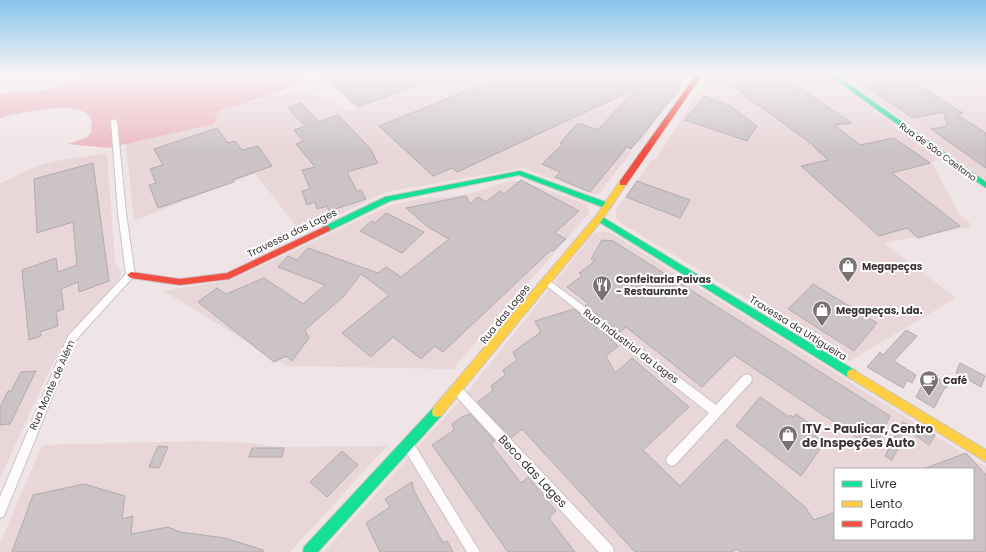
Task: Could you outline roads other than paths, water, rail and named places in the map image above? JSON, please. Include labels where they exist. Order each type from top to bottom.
[{"type":"main road","name":"Rua das Lages","points":[[310,552],[457,390],[599,218],[681,101]]},
{"type":"main road","name":"Rua de São Caetano","points":[[868,101],[986,186]]},
{"type":"main road","name":"Travessa das Lages","points":[[131,274],[162,282],[204,281],[229,276],[388,199],[520,173],[608,206]]},
{"type":"main road","name":"Travessa da Urtigueira","points":[[599,218],[986,456]]},
{"type":"street","points":[[114,121],[122,213],[131,274]]},
{"type":"street","name":"Rua Monte de Além","points":[[0,512],[71,339],[131,274]]},
{"type":"street","name":"Rua Industrial da Lages","points":[[546,281],[716,412]]},
{"type":"street","points":[[672,460],[747,379]]},
{"type":"street","name":"Beco das Lages","points":[[457,390],[608,552]]},
{"type":"street","points":[[408,445],[474,552]]},
{"type":"place","name":"Megapeças","points":[[848,283]]},
{"type":"place","name":"Confeitaria Paivas - Restaurante","points":[[602,302]]},
{"type":"place","name":"Megapeças, Lda.","points":[[822,327]]},
{"type":"place","name":"Café","points":[[929,397]]},
{"type":"place","name":"ITV - Paulicar, Centro de Inspeções Auto","points":[[788,452]]}]
